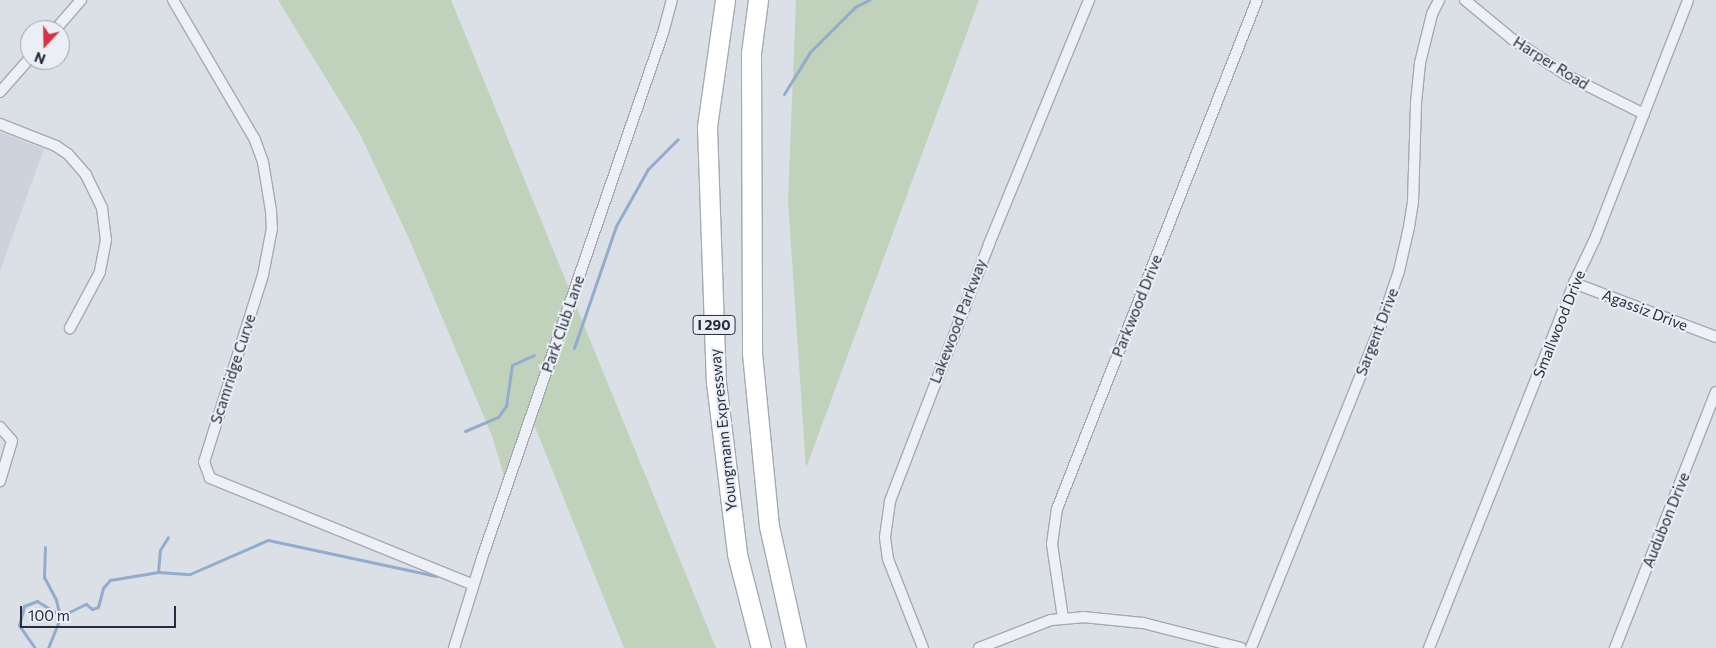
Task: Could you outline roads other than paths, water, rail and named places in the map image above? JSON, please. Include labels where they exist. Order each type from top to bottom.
[{"type":"highway","name":"Youngmann Expressway","points":[[725,0],[707,127],[716,382],[737,554],[761,648]]},
{"type":"highway","name":"I 290","points":[[758,0],[751,53],[752,353],[769,526],[796,648]]},
{"type":"street","points":[[64,20],[81,0]]},
{"type":"street","name":"Scamridge Curve","points":[[174,0],[255,140],[269,187],[271,211],[272,228],[263,275],[204,462],[210,478],[473,585]]},
{"type":"street","name":"Park Club Lane","points":[[454,648],[473,585],[658,49],[672,0]]},
{"type":"street","name":"Lakewood Parkway","points":[[923,648],[888,559],[885,537],[890,501],[989,244],[1089,0]]},
{"type":"street","name":"Parkwood Drive","points":[[1063,618],[1052,544],[1057,508],[1257,0]]},
{"type":"street","name":"Sargent Drive","points":[[1250,648],[1380,327],[1399,270],[1410,228],[1413,202],[1416,103],[1420,63],[1432,14],[1439,0]]},
{"type":"street","name":"Harper Road","points":[[1465,0],[1512,39],[1568,76],[1644,114]]},
{"type":"street","name":"Smallwood Drive","points":[[1429,648],[1574,282],[1595,240],[1688,0]]},
{"type":"street","points":[[0,92],[20,69]]},
{"type":"street","points":[[0,124],[56,146],[68,154],[86,175],[102,208],[106,240],[100,272],[70,328]]},
{"type":"street","name":"Agassiz Drive","points":[[1574,282],[1716,337]]},
{"type":"street","name":"Audubon Drive","points":[[1615,648],[1716,392]]},
{"type":"street","points":[[0,427],[12,441],[0,481]]},
{"type":"street","points":[[979,648],[1023,629],[1063,618],[1083,617],[1128,621],[1241,648]]},
{"type":"waterway","points":[[784,94],[810,52],[855,7],[869,0]]},
{"type":"waterway","points":[[574,348],[616,226],[648,169],[678,139]]},
{"type":"waterway","points":[[465,431],[498,417],[506,406],[512,365],[534,355]]},
{"type":"waterway","points":[[158,572],[160,550],[168,537]]},
{"type":"waterway","points":[[48,648],[61,616],[86,604],[92,609],[98,607],[103,588],[110,580],[158,572],[190,574],[268,540],[436,576]]},
{"type":"waterway","points":[[45,547],[44,577],[56,600],[60,616]]},
{"type":"waterway","points":[[35,648],[19,625],[24,606],[37,601],[61,616]]}]
